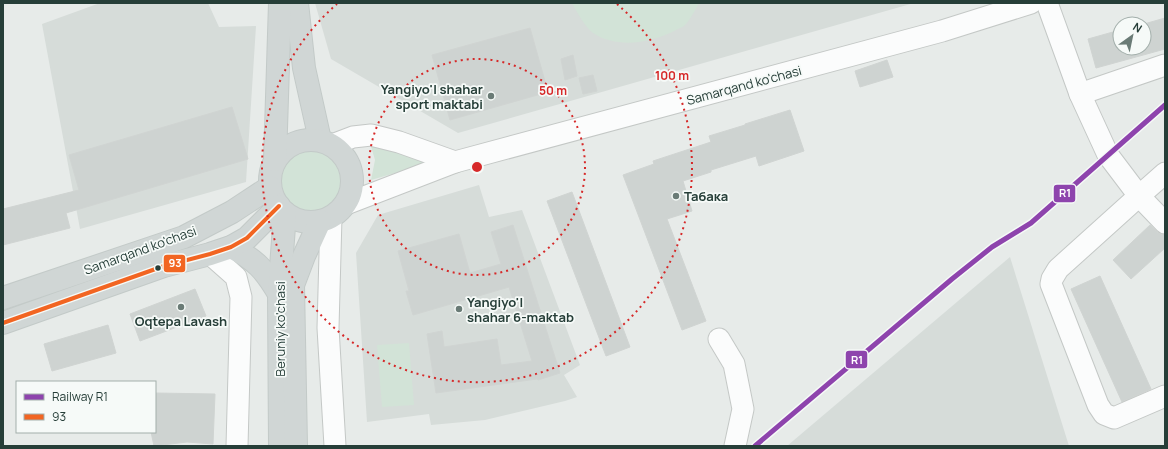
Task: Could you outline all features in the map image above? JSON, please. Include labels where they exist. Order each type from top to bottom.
[{"type":"main road","name":"Beruniy ko'chasi","points":[[276,160],[280,3]]},
{"type":"main road","points":[[297,3],[304,68],[326,143]]},
{"type":"main road","name":"Beruniy ko'chasi","points":[[280,446],[278,202],[271,173],[276,160],[284,150],[294,143],[307,140],[326,143],[343,154],[350,165],[353,178],[351,192],[332,214],[304,256],[293,285],[296,446]]},
{"type":"main road","points":[[278,202],[296,219],[308,222],[332,214]]},
{"type":"main road","name":"Samarqand ko'chasi","points":[[3,323],[164,266],[232,247],[247,238],[278,202]]},
{"type":"main road","name":"Samarqand ko'chasi","points":[[3,298],[184,237],[232,212],[278,202]]},
{"type":"main road","points":[[232,247],[245,254],[259,266],[268,276],[278,294]]},
{"type":"street","name":"Samarqand ko'chasi","points":[[332,214],[455,162],[942,31],[1031,3]]},
{"type":"street","points":[[1047,3],[1080,94],[1108,155],[1139,196],[1165,223]]},
{"type":"street","points":[[1080,94],[1165,65]]},
{"type":"street","points":[[326,143],[371,135],[399,142],[455,162]]},
{"type":"street","points":[[1165,173],[1058,269],[1052,279],[1051,284],[1098,405],[1104,414],[1114,418],[1165,396]]},
{"type":"street","name":"Beruniy ko'chasi","points":[[332,214],[328,328],[335,446]]},
{"type":"street","points":[[210,254],[236,277],[241,298],[237,446]]},
{"type":"street","points":[[719,339],[734,364],[744,409],[735,446]]},
{"type":"shaded area","points":[[100,3],[208,3],[219,27],[256,26],[246,182],[80,229],[42,24]]},
{"type":"shaded area","name":"Yangiyo'l shahar sport maktabi","points":[[315,3],[914,3],[458,133],[331,59]]},
{"type":"shaded area","name":"Yangiyo'l shahar 6-maktab","points":[[479,185],[489,217],[522,210],[580,365],[564,375],[577,397],[485,420],[431,425],[429,414],[367,422],[356,253],[378,215]]},
{"type":"shaded area","points":[[1010,257],[1069,446],[787,446]]},
{"type":"green space","points":[[572,3],[699,3],[690,19],[683,27],[667,35],[646,41],[623,43],[602,38],[593,33],[584,23]]},
{"type":"green space","points":[[370,143],[430,163],[371,180],[375,160]]},
{"type":"green space","points":[[311,148],[329,154],[337,162],[343,180],[337,198],[329,206],[311,212],[293,206],[285,198],[279,180],[285,162],[293,154]]},
{"type":"green space","points":[[409,343],[414,405],[382,407],[377,345]]},
{"type":"building","points":[[1165,18],[1165,49],[1152,53],[1152,22]]},
{"type":"building","points":[[530,28],[548,92],[450,120],[432,55]]},
{"type":"building","points":[[1112,32],[1112,56],[1140,56],[1096,68],[1088,39]]},
{"type":"building","points":[[573,55],[577,76],[565,80],[561,59]]},
{"type":"building","points":[[887,60],[893,77],[860,87],[855,71]]},
{"type":"building","points":[[593,75],[597,91],[583,94],[579,78]]},
{"type":"building","points":[[232,107],[248,159],[66,213],[70,228],[3,245],[3,209],[79,190],[69,155]]},
{"type":"building","points":[[790,110],[804,151],[759,166],[756,156],[711,170],[711,172],[683,181],[692,211],[667,219],[706,321],[682,330],[623,175],[654,164],[653,161],[711,142],[709,136]]},
{"type":"building","points":[[572,192],[630,347],[606,356],[547,201]]},
{"type":"building","points":[[513,225],[560,373],[538,380],[436,393],[427,334],[442,331],[444,347],[497,339],[501,365],[532,361],[509,287],[413,315],[406,291],[409,291],[398,251],[459,234],[470,273],[501,264],[491,232]]},
{"type":"building","points":[[1150,225],[1157,232],[1165,235],[1165,248],[1131,279],[1113,260]]},
{"type":"building","points":[[1100,276],[1151,389],[1122,402],[1071,289]]},
{"type":"building","points":[[195,289],[206,316],[140,341],[130,314]]},
{"type":"building","points":[[108,325],[116,353],[52,371],[44,344]]},
{"type":"building","points":[[156,393],[215,394],[213,444],[187,442],[154,446],[151,433],[156,433]]},
{"type":"rail line","name":"R1","points":[[755,446],[952,279],[992,247],[1031,223],[1165,105]]},
{"type":"transit line","name":"93","points":[[3,323],[164,266],[231,247],[247,238],[279,206]]},
{"type":"place","name":"Yangiyo'l shahar sport maktabi","points":[[491,96]]},
{"type":"place","name":"Табака","points":[[676,196]]},
{"type":"place","name":"Oqtepa Lavash","points":[[181,307]]},
{"type":"place","name":"Yangiyo'l shahar 6-maktab","points":[[459,309]]}]
